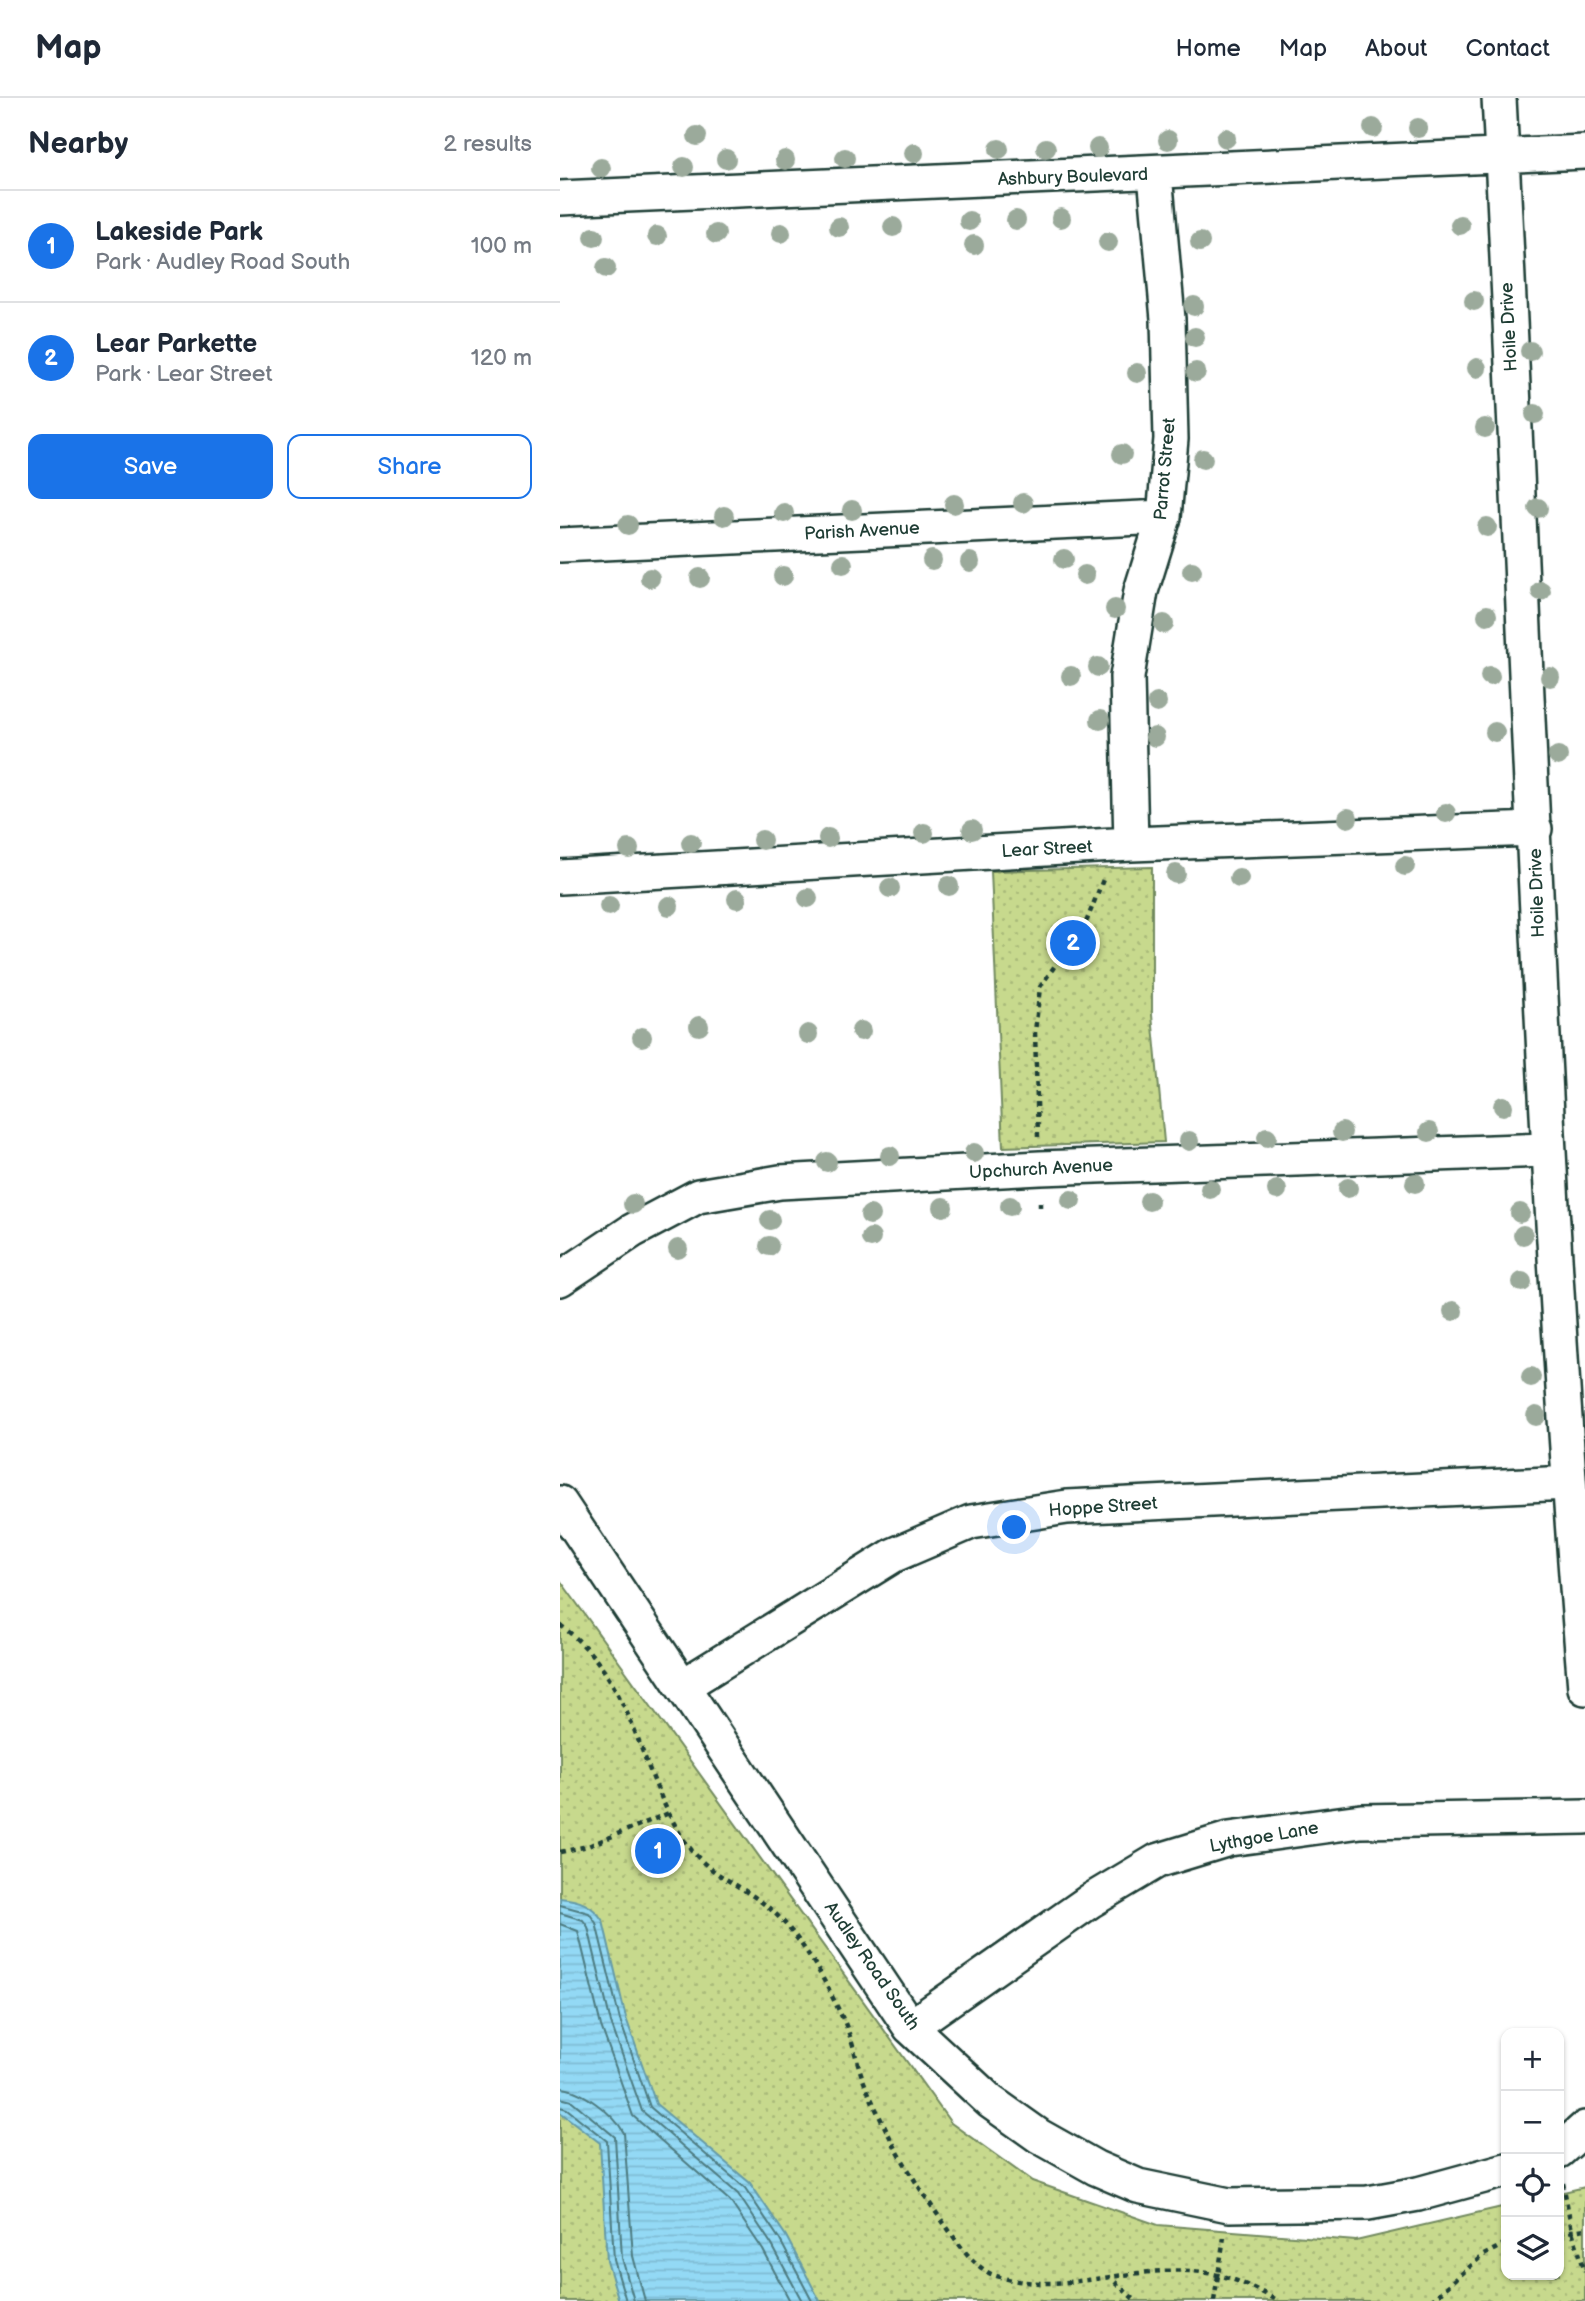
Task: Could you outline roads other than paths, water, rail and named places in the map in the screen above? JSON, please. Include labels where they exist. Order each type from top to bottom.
[{"type":"street","name":"Hoile Drive","points":[[1499,98],[1535,829],[1547,1150],[1568,1483],[1585,1688]]},
{"type":"street","name":"Ashbury Boulevard","points":[[560,198],[1155,174],[1585,152]]},
{"type":"street","name":"Parrot Street","points":[[1131,844],[1127,677],[1141,591],[1164,517],[1170,426],[1168,319],[1155,174]]},
{"type":"street","name":"Parish Avenue","points":[[560,545],[1164,517]]},
{"type":"street","name":"Lear Street","points":[[560,877],[1131,844],[1535,829]]},
{"type":"street","name":"Upchurch Avenue","points":[[560,1279],[632,1231],[698,1196],[780,1182],[1040,1168],[1547,1150]]},
{"type":"street","name":"Hoppe Street","points":[[683,1686],[894,1555],[971,1522],[1067,1507],[1568,1483]]},
{"type":"street","name":"Audley Road South","points":[[560,1503],[911,2027],[991,2102],[1062,2149],[1138,2186],[1229,2205],[1368,2203],[1418,2194],[1501,2172]]},
{"type":"street","name":"Lythgoe Lane","points":[[911,2027],[1090,1901],[1157,1861],[1228,1839],[1360,1821],[1585,1817]]},
{"type":"street","points":[[1564,2157],[1585,2128]]},
{"type":"water","points":[[560,1898],[584,1904],[603,1921],[626,2018],[656,2104],[750,2183],[786,2236],[820,2301],[619,2301],[607,2261],[600,2143],[560,2112]]},
{"type":"place","name":"Lear Parkette","points":[[1073,943]]},
{"type":"place","name":"Lakeside Park","points":[[658,1851]]}]
